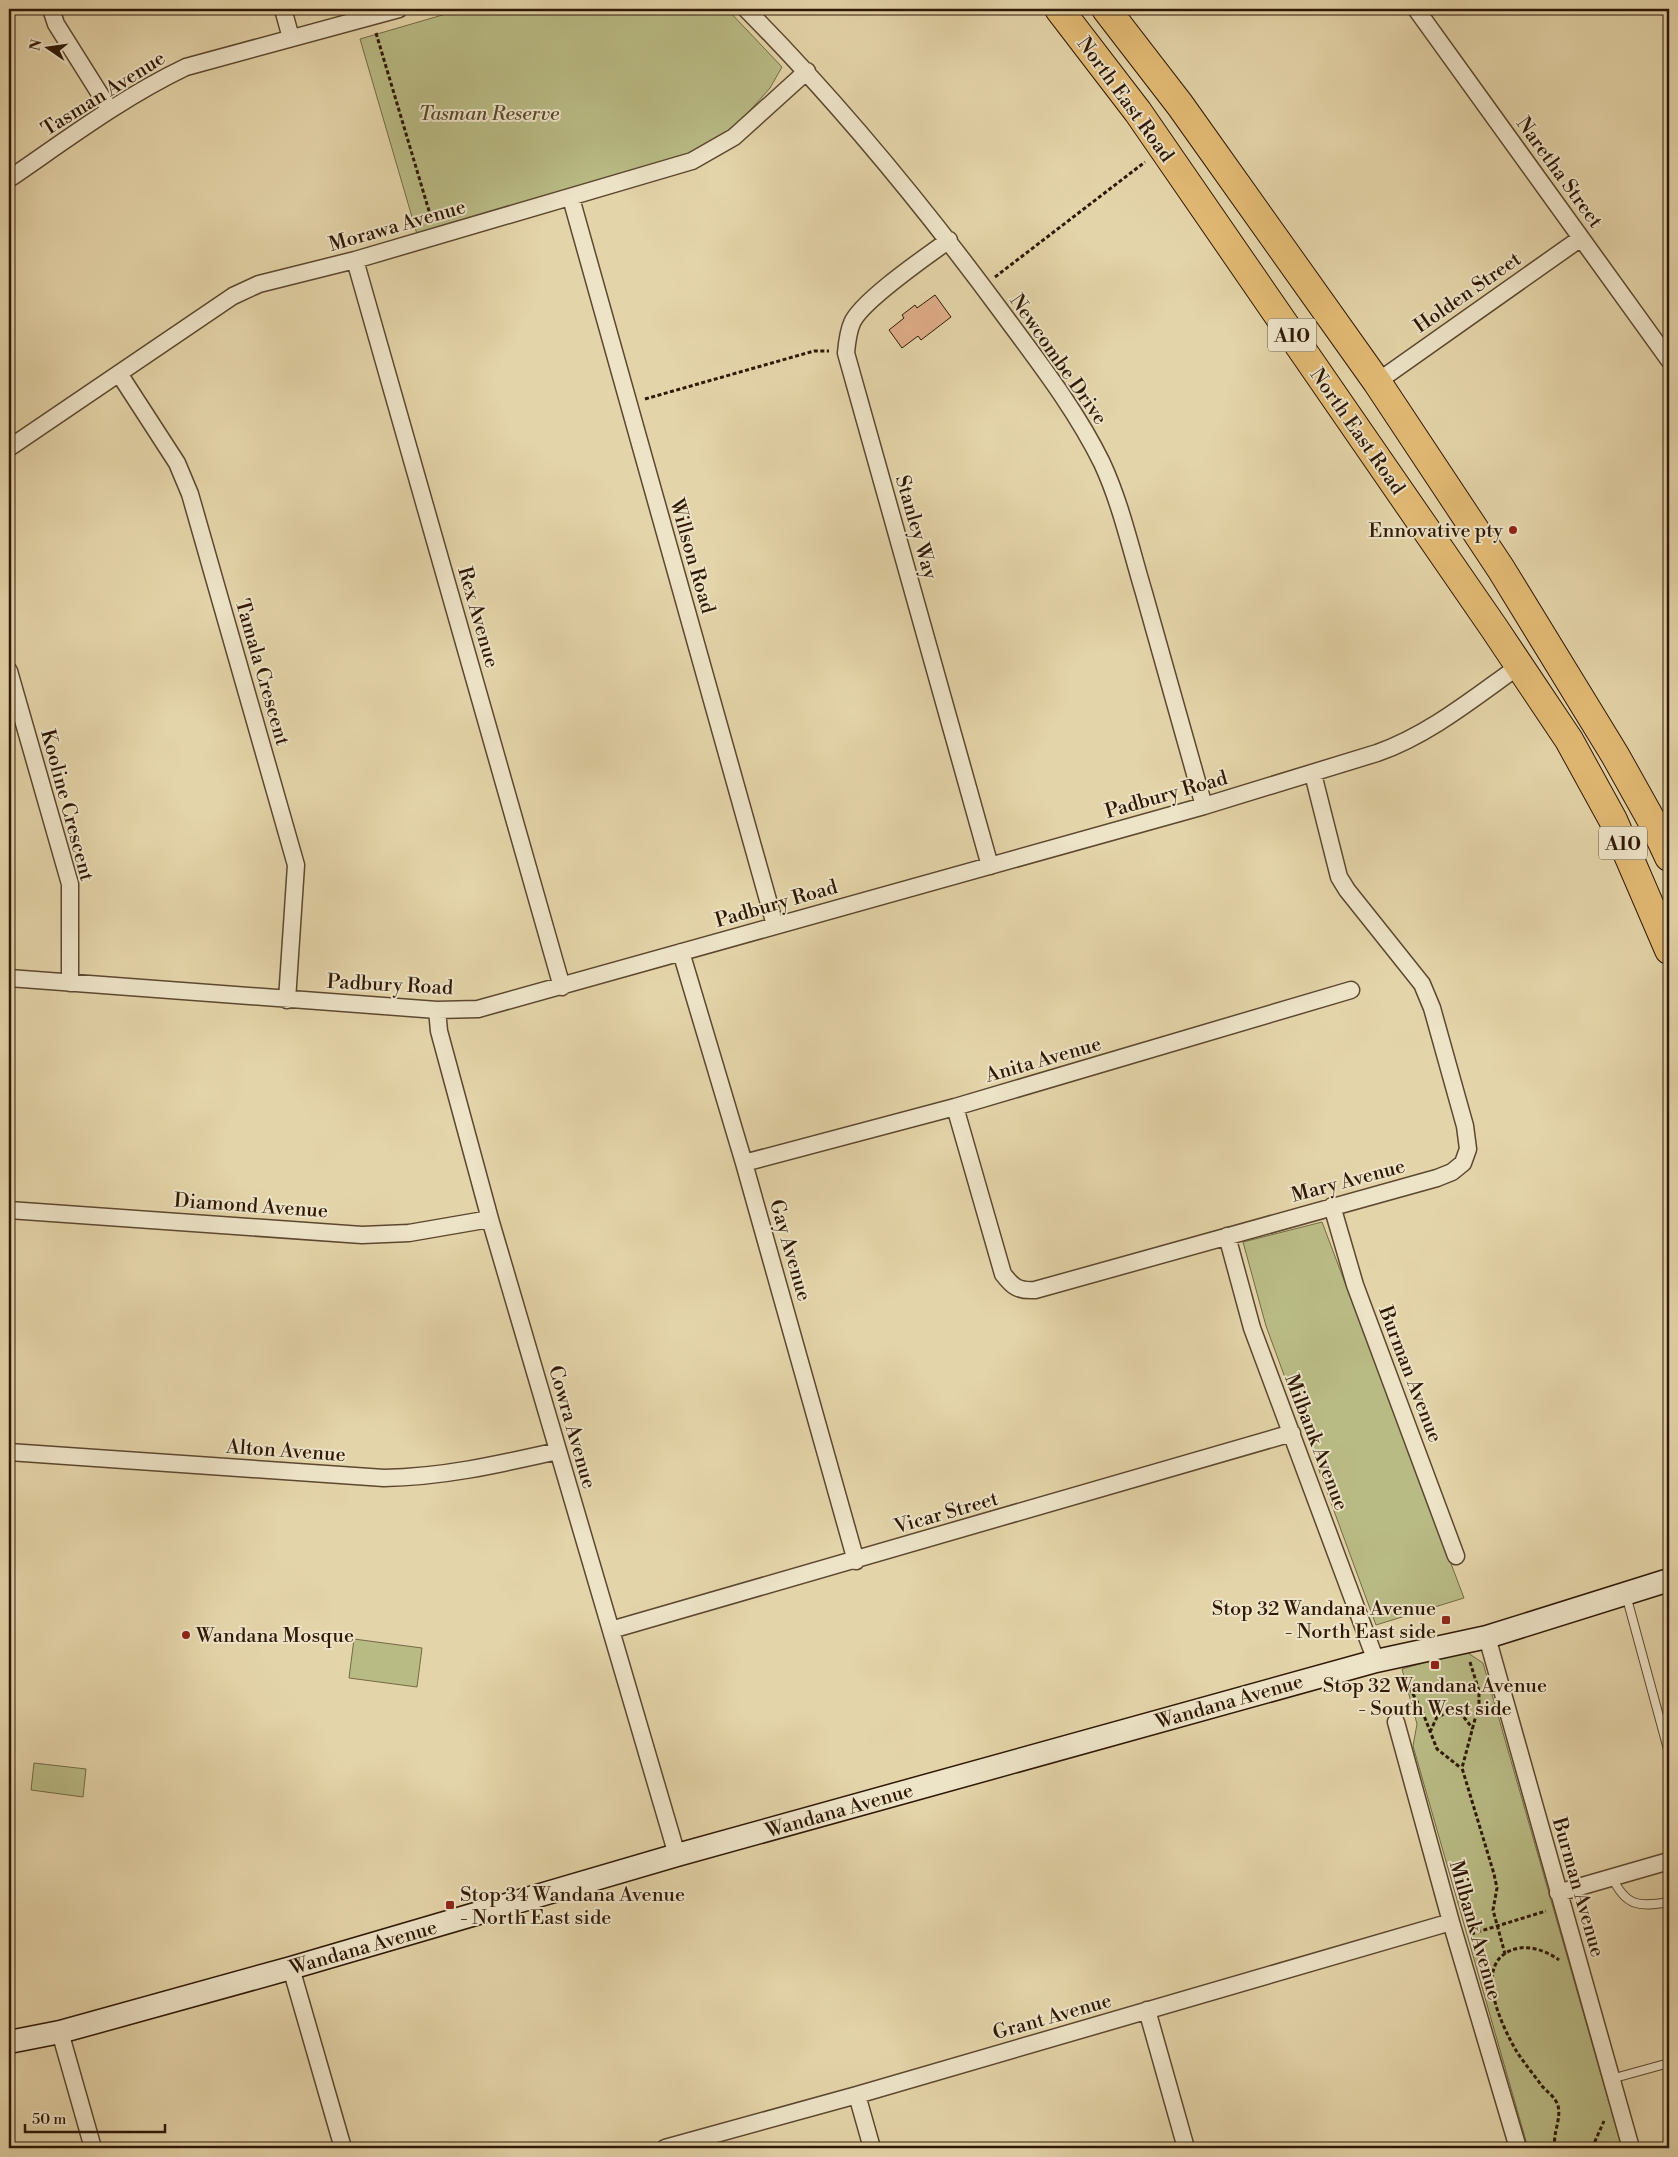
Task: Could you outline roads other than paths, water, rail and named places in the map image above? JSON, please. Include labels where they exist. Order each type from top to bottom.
[{"type":"highway","name":"North East Road","points":[[1059,9],[1084,39],[1138,112],[1569,740],[1613,820],[1669,950]]},
{"type":"highway","name":"North East Road","points":[[1106,9],[1180,105],[1377,382],[1501,569],[1569,679],[1615,755],[1653,823],[1669,857]]},
{"type":"highway","points":[[1501,569],[1522,638],[1523,651],[1519,666],[1556,673],[1569,679]]},
{"type":"street","points":[[50,9],[56,24],[110,110]]},
{"type":"street","points":[[283,9],[291,38]]},
{"type":"street","name":"Tasman Avenue","points":[[9,179],[110,110],[156,82],[186,67],[399,9]]},
{"type":"street","name":"Newcombe Drive","points":[[746,9],[807,71],[882,157],[948,240],[1067,400],[1103,465],[1124,526],[1204,806]]},
{"type":"street","name":"Naretha Street","points":[[1416,9],[1669,360]]},
{"type":"street","name":"Morawa Avenue","points":[[9,448],[233,296],[259,284],[355,260],[662,171],[700,157],[734,136],[807,71]]},
{"type":"street","name":"Willson Road","points":[[570,198],[775,926]]},
{"type":"street","name":"Holden Street","points":[[1377,382],[1581,238]]},
{"type":"street","name":"Stanley Way","points":[[948,240],[865,305],[852,321],[847,338],[846,353],[990,866]]},
{"type":"street","name":"Rex Avenue","points":[[355,260],[562,987]]},
{"type":"street","name":"Tamala Crescent","points":[[120,374],[177,463],[190,494],[296,865],[287,1000]]},
{"type":"street","name":"Padbury Road","points":[[9,978],[438,1010],[478,1009],[562,987],[1312,774],[1400,745],[1519,666]]},
{"type":"street","name":"Kooline Crescent","points":[[9,671],[13,701],[70,884],[70,983]]},
{"type":"street","name":"Mary Avenue","points":[[954,1107],[1003,1274],[1011,1286],[1021,1291],[1035,1290],[1452,1172],[1462,1163],[1468,1149],[1465,1126],[1434,1017],[1422,984],[1347,890],[1340,876],[1312,774]]},
{"type":"street","name":"Gay Avenue","points":[[681,952],[744,1163],[856,1561]]},
{"type":"street","name":"Anita Avenue","points":[[744,1163],[954,1107],[1351,990]]},
{"type":"street","name":"Cowra Avenue","points":[[438,1010],[439,1031],[490,1218],[676,1855]]},
{"type":"street","name":"Burman Avenue","points":[[1332,1206],[1355,1285],[1456,1556]]},
{"type":"street","name":"Diamond Avenue","points":[[9,1210],[362,1235],[409,1233],[490,1218]]},
{"type":"street","name":"Milbank Avenue","points":[[1227,1236],[1252,1328],[1376,1661]]},
{"type":"street","name":"Vicar Street","points":[[611,1630],[856,1561],[1292,1433]]},
{"type":"street","name":"Alton Avenue","points":[[9,1452],[384,1478],[424,1477],[464,1472],[558,1451]]},
{"type":"street","name":"Wandana Avenue","points":[[9,2042],[60,2032],[292,1968],[676,1855],[1376,1661],[1487,1637],[1669,1580]]},
{"type":"street","name":"Burman Avenue","points":[[1487,1637],[1631,2148]]},
{"type":"street","name":"Milbank Avenue","points":[[1396,1722],[1451,1922],[1518,2148]]},
{"type":"street","points":[[1558,1893],[1669,1861]]},
{"type":"street","name":"Grant Avenue","points":[[665,2148],[857,2095],[1451,1922]]},
{"type":"street","points":[[292,1968],[344,2148]]},
{"type":"street","points":[[1147,2010],[1186,2148]]},
{"type":"street","points":[[60,2032],[93,2148]]},
{"type":"street","points":[[857,2095],[872,2148]]},
{"type":"lane","points":[[1626,1594],[1669,1753]]},
{"type":"lane","points":[[1612,1877],[1620,1894],[1628,1901],[1640,1905],[1669,1902]]},
{"type":"lane","points":[[1611,2079],[1669,2063]]},
{"type":"place","name":"Ennovative pty","points":[[1513,530]]},
{"type":"place","name":"Stop 32 Wandana Avenue - North East side","points":[[1446,1620]]},
{"type":"place","name":"Wandana Mosque","points":[[186,1635]]},
{"type":"place","name":"Stop 32 Wandana Avenue - South West side","points":[[1435,1665]]},
{"type":"place","name":"Stop 34 Wandana Avenue - North East side","points":[[450,1905]]},
{"type":"park label","name":"Tasman Reserve","points":[[489,113]]}]
